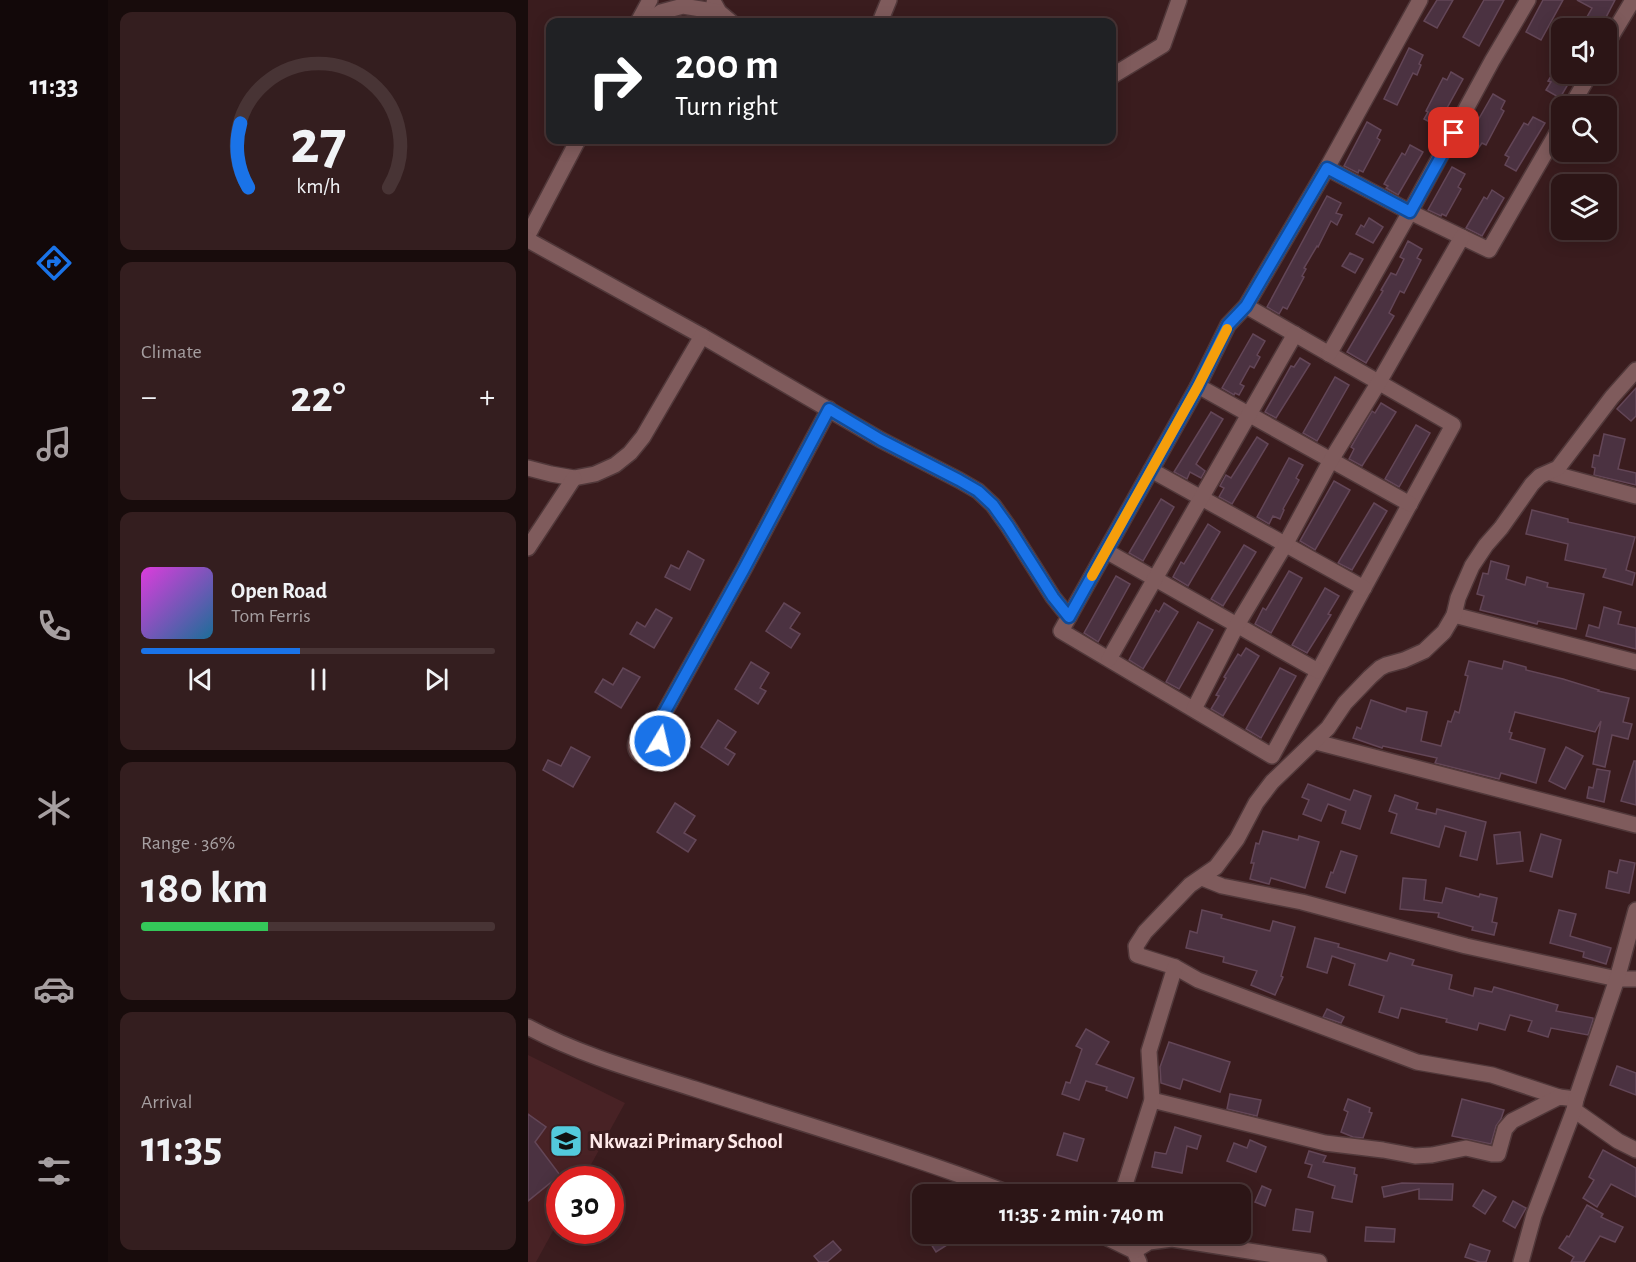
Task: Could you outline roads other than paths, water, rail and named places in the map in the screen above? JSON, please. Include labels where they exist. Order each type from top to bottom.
[{"type":"street","points":[[640,18],[650,0]]},
{"type":"street","points":[[882,18],[889,0]]},
{"type":"street","points":[[1116,74],[1163,45],[1179,0]]},
{"type":"street","points":[[1246,306],[1453,425],[1272,756],[1061,630],[1198,386],[1228,325],[1246,306],[1327,168],[1420,0]]},
{"type":"street","points":[[1329,354],[1528,0]]},
{"type":"street","points":[[1617,27],[1633,0]]},
{"type":"street","points":[[651,18],[661,12],[683,6],[716,6],[727,18]]},
{"type":"street","points":[[1327,168],[1489,250],[1551,143]]},
{"type":"street","points":[[528,235],[576,144]]},
{"type":"street","points":[[1194,709],[1237,625],[1462,237]]},
{"type":"street","points":[[528,240],[702,336],[881,440],[978,491],[993,505],[1053,597],[1069,617]]},
{"type":"street","points":[[1109,659],[1295,334]]},
{"type":"street","points":[[528,468],[574,478],[595,474],[615,465],[630,453],[643,437],[702,336]]},
{"type":"street","points":[[1636,369],[1558,468],[1540,476],[1532,484],[1472,566],[1458,598],[1454,615],[1443,632],[1424,651],[1380,668],[1370,677],[1345,703],[1316,742],[1272,782],[1256,803],[1237,839],[1216,867],[1190,885],[1145,933],[1136,946],[1137,955],[1175,967],[1198,980],[1417,1062],[1492,1075],[1559,1097],[1575,1105],[1618,1141],[1636,1150]]},
{"type":"street","points":[[1198,386],[1410,504]]},
{"type":"street","points":[[658,724],[829,409]]},
{"type":"street","points":[[1151,470],[1364,588]]},
{"type":"street","points":[[1551,472],[1636,496]]},
{"type":"street","points":[[528,548],[574,478]]},
{"type":"street","points":[[1106,551],[1318,671]]},
{"type":"street","points":[[1454,615],[1636,662]]},
{"type":"street","points":[[1316,742],[1636,825]]},
{"type":"street","points":[[1202,878],[1222,886],[1302,902],[1466,946],[1617,979],[1636,979]]},
{"type":"street","points":[[1521,1262],[1534,1215],[1575,1105],[1617,979],[1636,909]]},
{"type":"street","points":[[1125,1184],[1152,1100],[1149,1051],[1175,967]]},
{"type":"street","points":[[528,1027],[599,1058],[845,1136],[984,1184]]},
{"type":"street","points":[[1152,1100],[1325,1143],[1415,1156],[1466,1148],[1498,1154],[1508,1125],[1512,1121],[1559,1097]]},
{"type":"street","points":[[1116,1244],[1137,1256],[1149,1242],[1172,1239],[1319,1262]]},
{"type":"place","name":"Nkwazi Primary School","points":[[566,1141]]}]
